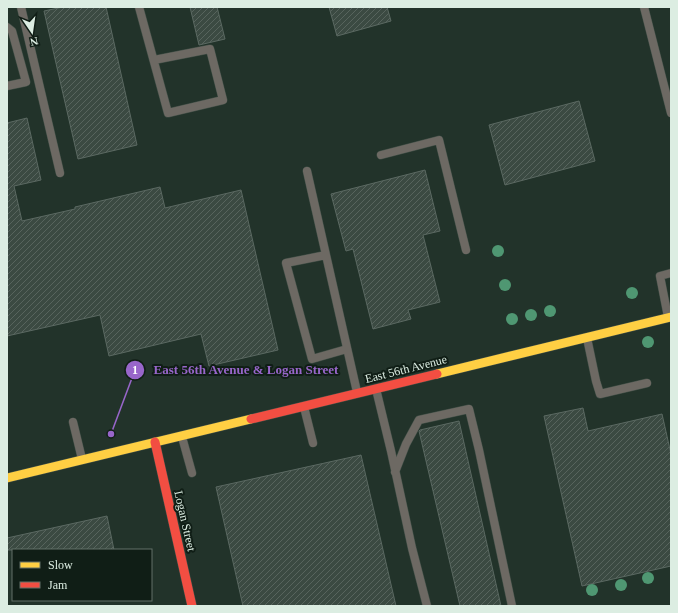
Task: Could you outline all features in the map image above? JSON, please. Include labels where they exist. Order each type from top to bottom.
[{"type":"street","name":"East 56th Avenue","points":[[7,478],[670,317]]},
{"type":"street","name":"Logan Street","points":[[155,442],[192,606]]},
{"type":"lane","points":[[21,7],[60,173]]},
{"type":"lane","points":[[139,7],[168,114],[223,100],[210,49],[154,60]]},
{"type":"lane","points":[[644,7],[671,113]]},
{"type":"lane","points":[[7,27],[12,32],[26,82],[7,86]]},
{"type":"lane","points":[[381,155],[439,140],[466,250]]},
{"type":"lane","points":[[307,171],[357,393]]},
{"type":"lane","points":[[326,255],[286,263],[312,359],[347,350]]},
{"type":"lane","points":[[670,317],[660,276],[671,274]]},
{"type":"lane","points":[[587,337],[600,394],[647,383]]},
{"type":"lane","points":[[376,388],[412,548],[427,606]]},
{"type":"lane","points":[[304,406],[313,443]]},
{"type":"lane","points":[[395,472],[406,444],[419,420],[469,409],[512,606]]},
{"type":"lane","points":[[73,422],[82,460]]},
{"type":"lane","points":[[181,436],[192,473]]},
{"type":"building","points":[[63,7],[106,7],[137,145],[78,159],[44,11]]},
{"type":"building","points":[[190,7],[217,7],[225,39],[199,45]]},
{"type":"building","points":[[329,7],[387,7],[391,21],[337,36]]},
{"type":"building","points":[[579,101],[595,161],[505,185],[489,125]]},
{"type":"building","points":[[27,118],[41,180],[14,186],[22,221],[160,187],[165,208],[241,190],[278,350],[209,366],[201,334],[109,356],[100,315],[7,336],[7,123]]},
{"type":"building","points":[[425,170],[440,231],[423,235],[440,302],[408,310],[411,319],[373,329],[353,249],[346,251],[331,194]]},
{"type":"building","points":[[583,408],[588,431],[662,414],[671,454],[671,566],[582,586],[544,416]]},
{"type":"building","points":[[459,421],[501,606],[460,606],[419,431]]},
{"type":"building","points":[[361,455],[396,606],[243,606],[216,487]]},
{"type":"building","points":[[107,516],[114,549],[7,550],[7,538]]},
{"type":"traffic: slow","points":[[437,374],[671,317]]},
{"type":"traffic: slow","points":[[7,478],[251,419]]},
{"type":"traffic: jam","points":[[251,419],[437,374]]},
{"type":"traffic: jam","points":[[155,442],[192,606]]},
{"type":"place","name":"East 56th Avenue & Logan Street","points":[[111,434]]}]
